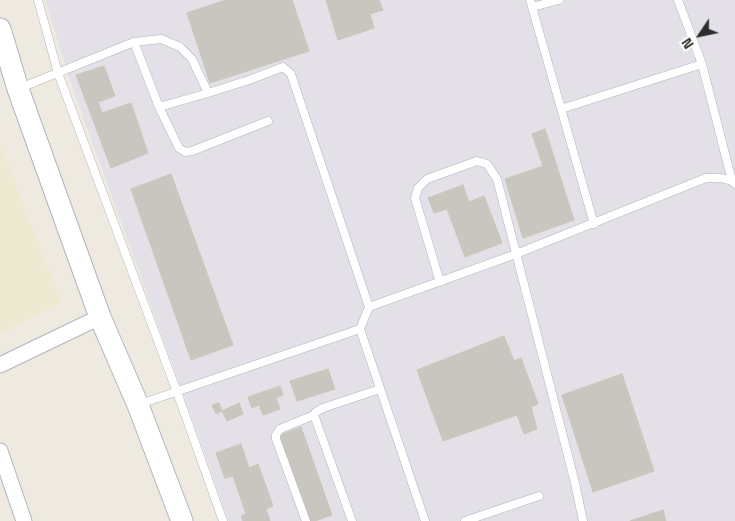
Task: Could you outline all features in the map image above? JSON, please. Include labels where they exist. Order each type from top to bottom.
[{"type":"main road","points":[[0,29],[18,89],[100,317],[138,405],[182,521]]},
{"type":"street","points":[[0,365],[100,317]]},
{"type":"street","points":[[0,451],[24,521]]},
{"type":"lane","points":[[38,0],[58,73],[177,392],[222,521]]},
{"type":"lane","points":[[559,0],[531,3],[594,224]]},
{"type":"lane","points":[[678,0],[702,64],[734,182]]},
{"type":"lane","points":[[18,89],[134,42],[161,39],[180,47],[192,60],[208,93]]},
{"type":"lane","points":[[134,42],[159,107],[179,148],[185,152],[192,151],[268,121]]},
{"type":"lane","points":[[561,109],[702,64]]},
{"type":"lane","points":[[159,107],[249,80],[283,67],[291,74],[369,307],[360,329],[425,521]]},
{"type":"lane","points":[[440,282],[415,198],[418,188],[427,179],[477,161],[487,164],[497,179],[575,483],[583,521]]},
{"type":"lane","points":[[369,307],[516,254],[706,178],[721,178],[734,182]]},
{"type":"lane","points":[[138,405],[360,329]]},
{"type":"lane","points":[[306,521],[276,435],[280,429],[314,415],[322,408],[380,388]]},
{"type":"lane","points":[[314,415],[352,521]]},
{"type":"lane","points":[[465,521],[539,496]]},
{"type":"shaded area","points":[[45,0],[735,0],[735,521],[229,521],[72,86]]},
{"type":"shaded area","points":[[0,144],[61,302],[0,334]]},
{"type":"building","points":[[226,0],[292,0],[309,51],[210,83],[187,13]]},
{"type":"building","points":[[326,0],[379,0],[383,10],[370,14],[374,28],[338,40]]},
{"type":"building","points":[[104,66],[115,96],[98,102],[102,113],[131,103],[148,153],[111,168],[76,75]]},
{"type":"building","points":[[545,129],[574,220],[523,238],[505,179],[543,166],[532,134]]},
{"type":"building","points":[[171,174],[233,345],[191,360],[131,189]]},
{"type":"building","points":[[463,185],[469,202],[484,196],[502,243],[465,257],[447,209],[434,213],[428,198]]},
{"type":"building","points":[[504,336],[514,361],[521,358],[538,404],[531,407],[537,429],[524,434],[517,415],[443,441],[417,370]]},
{"type":"building","points":[[328,369],[335,389],[297,401],[290,381]]},
{"type":"building","points":[[622,374],[654,471],[593,492],[562,395]]},
{"type":"building","points":[[280,386],[283,395],[276,398],[280,409],[263,415],[259,405],[252,408],[248,397]]},
{"type":"building","points":[[219,403],[222,411],[216,414],[212,405]]},
{"type":"building","points":[[239,403],[243,414],[227,421],[222,411]]},
{"type":"building","points":[[301,427],[332,515],[315,521],[309,521],[278,436]]},
{"type":"building","points":[[241,444],[249,468],[258,464],[273,506],[266,509],[270,521],[243,521],[241,516],[246,514],[233,476],[225,478],[216,453]]},
{"type":"building","points":[[663,510],[666,521],[630,521]]}]
